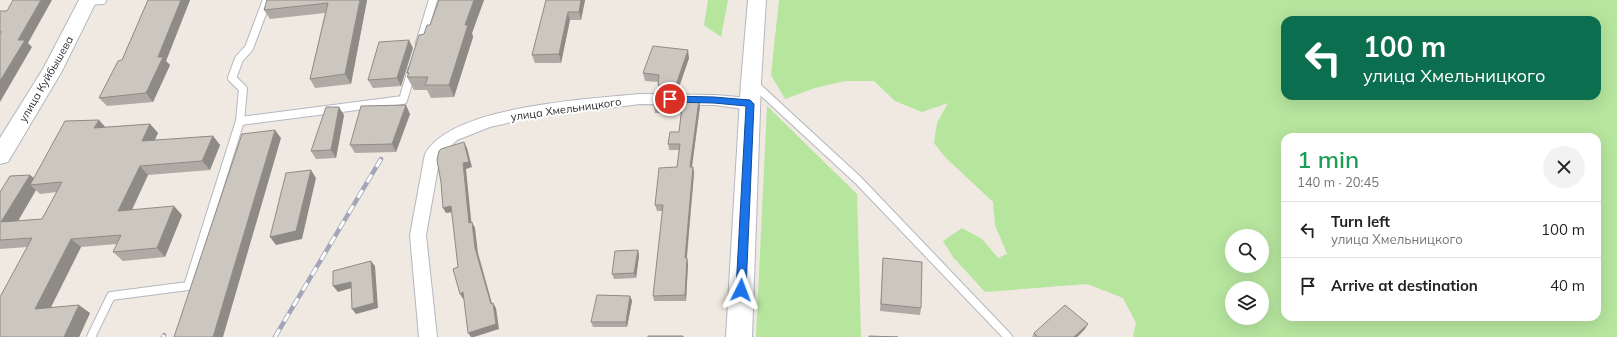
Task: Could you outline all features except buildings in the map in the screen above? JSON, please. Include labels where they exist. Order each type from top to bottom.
[{"type":"main road","name":"улица Куйбышева","points":[[0,156],[93,0]]},
{"type":"main road","points":[[739,337],[751,82],[757,0]]},
{"type":"street","name":"улица Хмельницкого","points":[[428,337],[418,235],[433,154],[452,136],[487,122],[529,112],[632,100],[714,100],[750,104]]},
{"type":"lane","points":[[91,337],[111,296],[188,286],[240,122],[243,89],[232,78],[239,59],[249,48],[267,0]]},
{"type":"lane","points":[[418,50],[433,0]]},
{"type":"lane","points":[[240,122],[403,100],[414,64]]},
{"type":"lane","points":[[751,82],[858,180],[1008,337]]},
{"type":"green space","points":[[708,0],[728,0],[721,37],[704,25]]},
{"type":"green space","points":[[779,0],[1617,0],[1617,337],[1133,337],[1136,323],[1123,298],[1087,284],[985,292],[953,257],[943,241],[962,228],[982,239],[998,258],[1007,254],[995,225],[993,202],[945,157],[934,143],[937,123],[948,103],[922,112],[895,101],[874,81],[845,81],[815,88],[785,99],[771,75]]},
{"type":"green space","points":[[767,106],[857,194],[861,337],[756,337]]},
{"type":"railway","points":[[275,337],[381,159]]},
{"type":"route","points":[[670,99],[714,100],[750,104],[741,290]]}]
